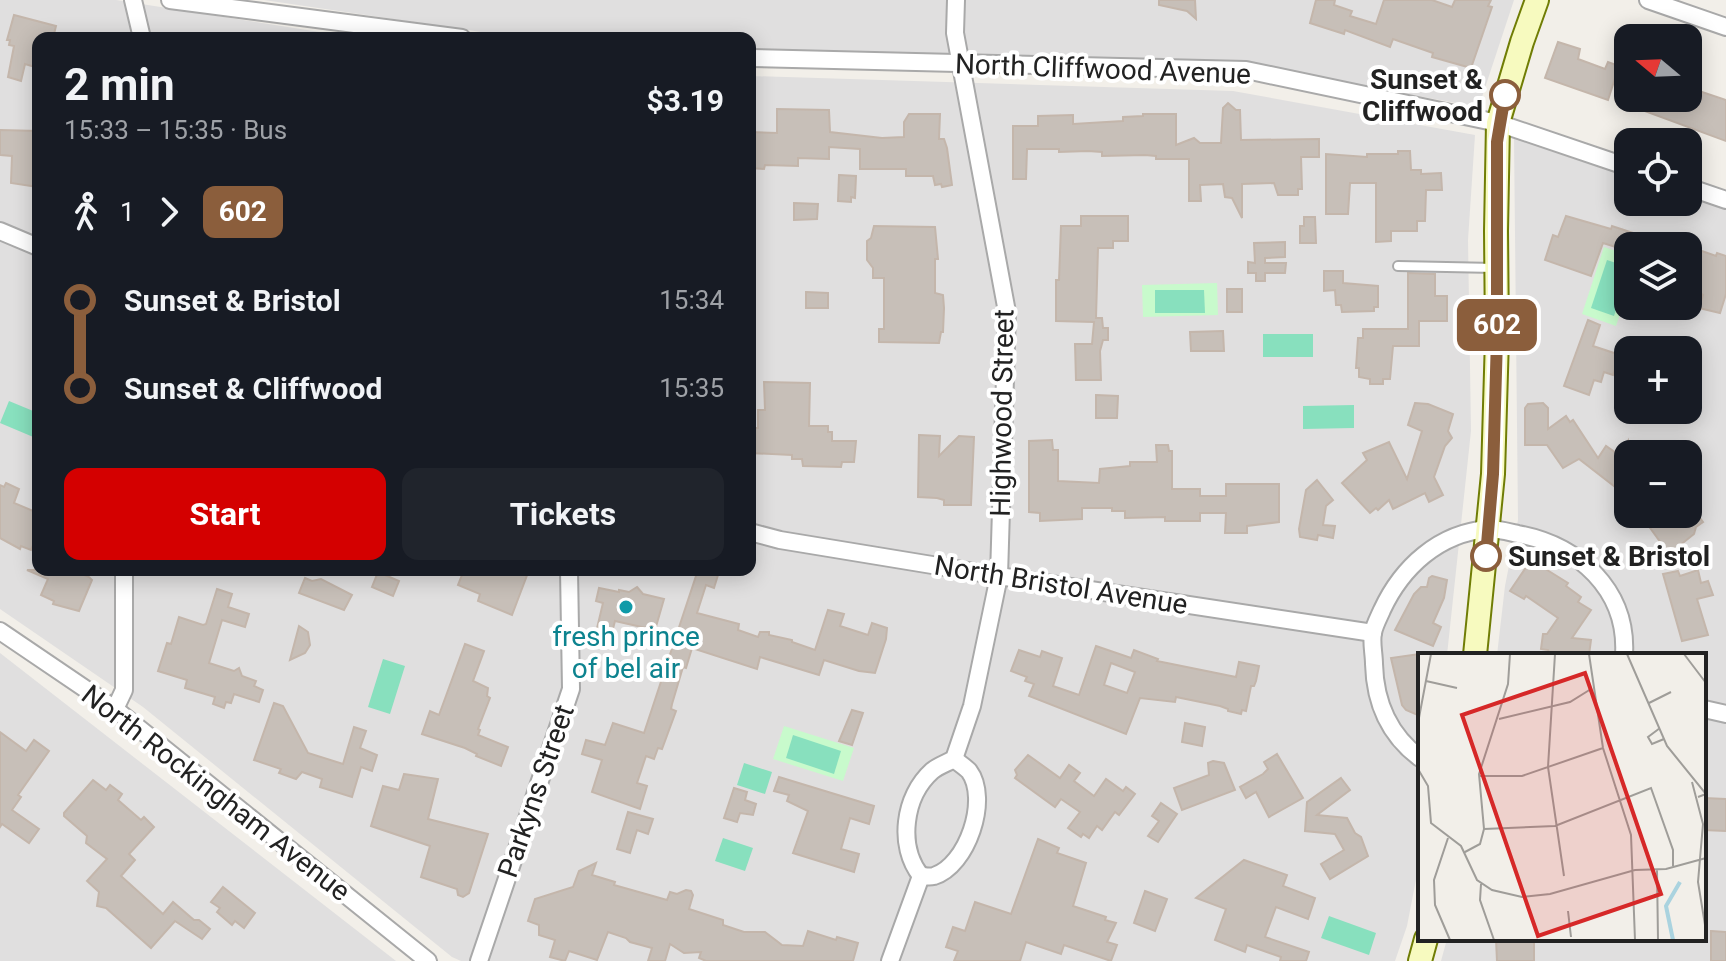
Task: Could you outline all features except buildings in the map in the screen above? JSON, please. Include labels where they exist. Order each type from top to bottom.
[{"type":"main road","points":[[1475,653],[1489,529],[1497,338],[1498,123],[1537,0]]},
{"type":"main road","points":[[1420,961],[1425,941]]},
{"type":"street","points":[[133,0],[141,32]]},
{"type":"street","points":[[170,0],[416,32]]},
{"type":"street","name":"Highwood Street","points":[[954,759],[972,706],[999,576],[1007,312],[955,33],[956,0]]},
{"type":"street","points":[[1648,0],[1726,27]]},
{"type":"street","name":"North Cliffwood Avenue","points":[[756,58],[1246,70],[1498,123],[1614,162]]},
{"type":"street","points":[[1702,192],[1726,200]]},
{"type":"street","points":[[0,231],[32,244]]},
{"type":"street","points":[[1418,756],[1401,743],[1380,704],[1374,676],[1373,633],[1394,588],[1410,566],[1428,550],[1457,537],[1489,529],[1540,538],[1569,552],[1596,572],[1617,609],[1624,653]]},
{"type":"street","name":"North Bristol Avenue","points":[[756,534],[999,576],[1373,633]]},
{"type":"street","points":[[115,709],[124,690],[124,576]]},
{"type":"street","name":"Parkyns Street","points":[[479,961],[571,689],[569,576]]},
{"type":"street","name":"North Rockingham Avenue","points":[[0,631],[115,709],[428,961]]},
{"type":"street","points":[[1706,709],[1726,714]]},
{"type":"street","points":[[954,759],[968,770],[975,782],[978,805],[973,828],[952,864],[934,876],[921,876],[913,866],[906,836],[912,799],[933,769],[954,759]]},
{"type":"street","points":[[890,961],[921,876]]},
{"type":"lane","points":[[1398,266],[1496,268]]},
{"type":"shaded area","points":[[0,0],[116,0],[320,32],[32,32],[32,576],[756,576],[756,76],[1233,91],[1475,135],[1468,240],[1471,431],[1447,653],[1418,653],[1418,869],[1407,926],[1395,961],[461,961],[452,957],[143,707],[0,609]]},
{"type":"shaded area","points":[[264,0],[1514,0],[1480,103],[1467,105],[1232,62],[756,49],[756,32],[480,32]]},
{"type":"shaded area","points":[[1514,138],[1614,172],[1614,216],[1702,216],[1702,202],[1726,210],[1726,961],[1441,961],[1446,941],[1706,941],[1706,653],[1497,653],[1505,586],[1518,520]]},
{"type":"shaded area","points":[[0,653],[396,961],[0,961]]},
{"type":"green space","points":[[1604,247],[1614,250],[1616,326],[1582,314]]},
{"type":"green space","points":[[1607,260],[1614,262],[1614,316],[1591,308]]},
{"type":"green space","points":[[1217,283],[1218,315],[1143,317],[1142,285]]},
{"type":"green space","points":[[1155,290],[1204,290],[1205,313],[1155,313]]},
{"type":"green space","points":[[1263,334],[1313,334],[1313,357],[1263,357]]},
{"type":"green space","points":[[9,401],[32,411],[32,436],[0,423]]},
{"type":"green space","points":[[1354,405],[1354,428],[1303,429],[1303,406]]},
{"type":"green space","points":[[383,659],[405,666],[390,714],[368,707]]},
{"type":"green space","points":[[784,726],[854,748],[843,781],[773,759]]},
{"type":"green space","points":[[793,735],[841,751],[834,774],[786,758]]},
{"type":"green space","points":[[744,763],[772,772],[765,794],[737,785]]},
{"type":"green space","points":[[723,838],[753,848],[745,871],[715,861]]},
{"type":"green space","points":[[1329,916],[1376,933],[1369,955],[1321,938]]},
{"type":"bus line","name":"602","points":[[1486,556],[1493,474],[1497,338],[1497,142],[1505,95]]},
{"type":"place","name":"Sunset & Cliffwood","points":[[1505,95]]},
{"type":"place","name":"Sunset & Bristol","points":[[1486,556]]},
{"type":"place","name":"fresh prince of bel air","points":[[626,607]]}]
